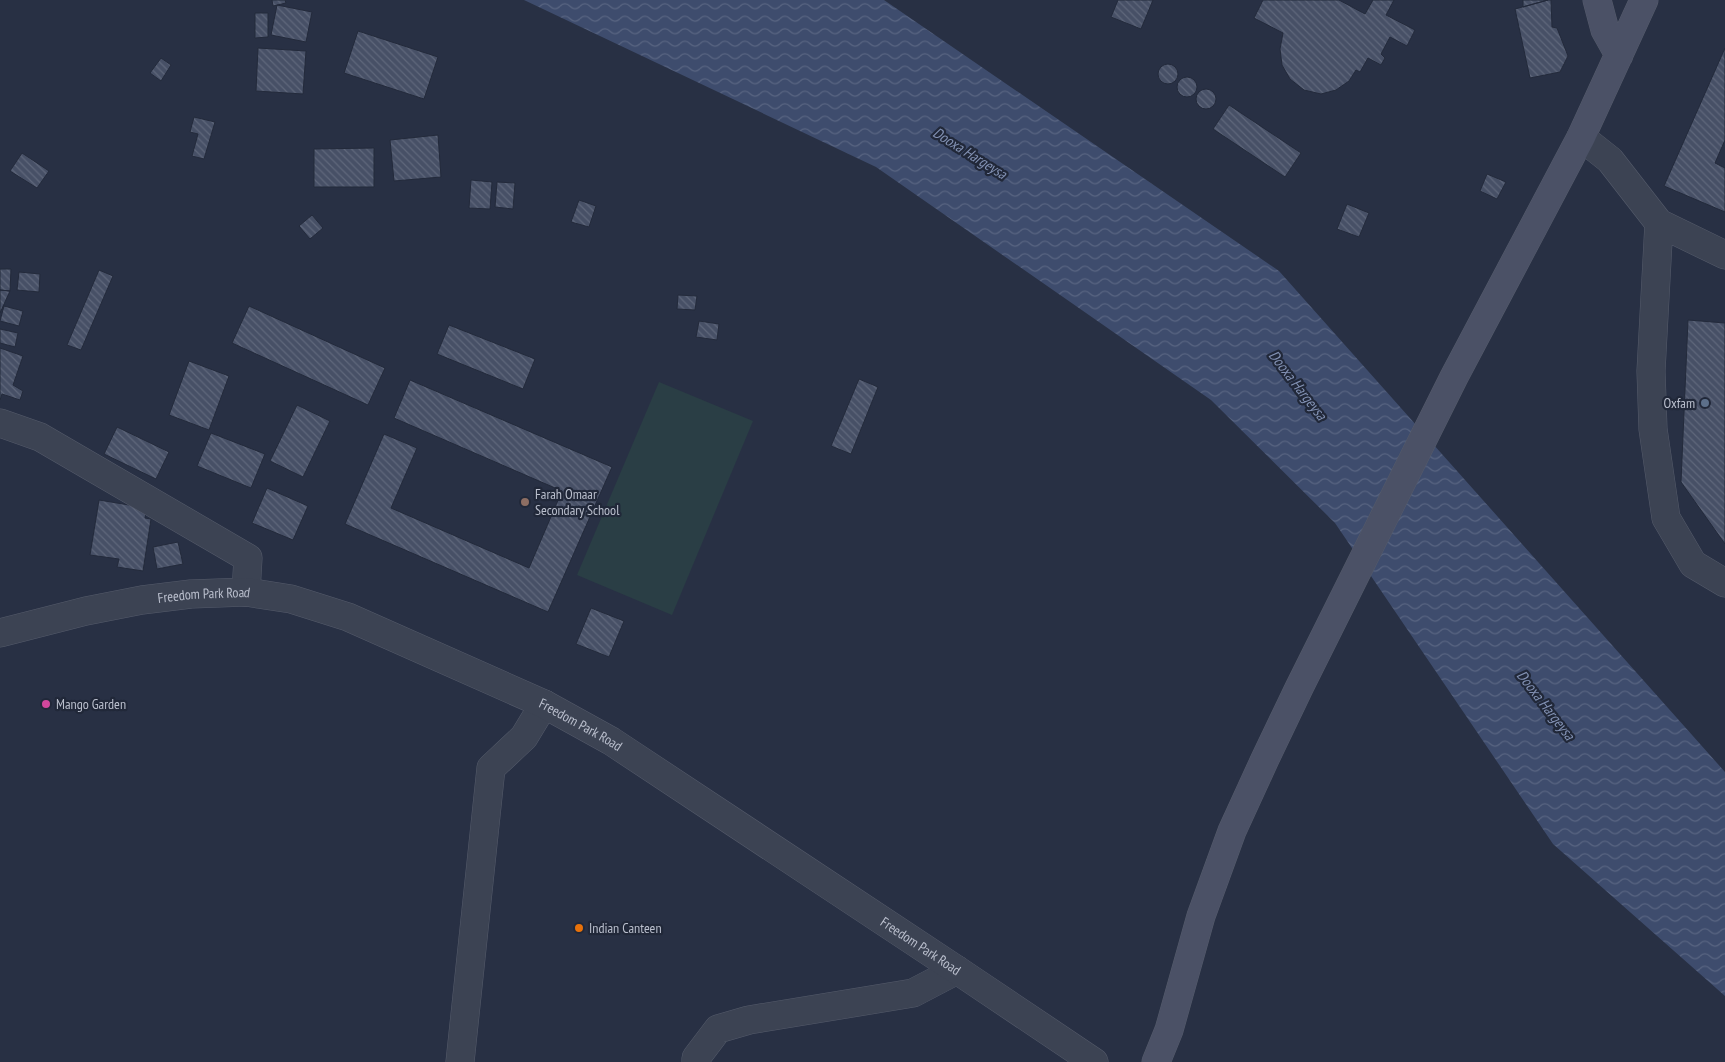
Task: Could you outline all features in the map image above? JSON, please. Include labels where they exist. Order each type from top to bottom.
[{"type":"main road","points":[[1597,0],[1605,30],[1619,55]]},
{"type":"main road","points":[[1156,1062],[1169,1030],[1201,916],[1232,831],[1298,688],[1454,377],[1581,137],[1644,0]]},
{"type":"street","points":[[1581,137],[1610,160],[1659,223],[1725,255]]},
{"type":"street","points":[[1659,223],[1651,371],[1654,429],[1666,518],[1693,564],[1725,583]]},
{"type":"street","points":[[0,423],[40,437],[248,558],[246,592]]},
{"type":"street","name":"Freedom Park Road","points":[[0,633],[86,610],[191,594],[246,592],[290,599],[348,617],[544,704],[611,741],[1094,1062]]},
{"type":"street","points":[[460,1062],[491,768],[524,737],[544,704]]},
{"type":"street","points":[[696,1062],[696,1058],[718,1029],[749,1020],[913,993],[957,970]]},
{"type":"shaded area","points":[[659,382],[753,421],[672,615],[577,575]]},
{"type":"water","name":"Dooxa Hargeysa","points":[[524,0],[884,0],[1279,271],[1725,772],[1725,996],[1553,844],[1335,523],[1211,400],[876,167]]},
{"type":"building","points":[[272,0],[285,0],[286,3],[273,6]]},
{"type":"building","points":[[1118,0],[1153,0],[1141,29],[1111,17]]},
{"type":"building","points":[[1263,0],[1339,0],[1365,14],[1373,0],[1394,0],[1386,15],[1415,30],[1407,46],[1390,37],[1381,54],[1385,58],[1381,65],[1368,58],[1360,72],[1356,70],[1349,81],[1336,90],[1321,94],[1304,90],[1290,79],[1282,65],[1280,49],[1283,33],[1254,18]]},
{"type":"building","points":[[1523,0],[1548,0],[1523,7]]},
{"type":"building","points":[[1551,0],[1552,27],[1557,28],[1568,56],[1560,72],[1530,78],[1515,9]]},
{"type":"building","points":[[277,5],[312,12],[306,42],[271,35]]},
{"type":"building","points":[[255,13],[268,13],[268,37],[255,38]]},
{"type":"building","points":[[358,31],[438,57],[424,99],[344,73]]},
{"type":"building","points":[[258,48],[306,51],[303,94],[256,91]]},
{"type":"building","points":[[1725,48],[1725,140],[1715,163],[1725,168],[1725,212],[1664,186]]},
{"type":"building","points":[[161,58],[171,65],[161,81],[150,73]]},
{"type":"building","points":[[1164,64],[1172,64],[1178,70],[1178,78],[1172,84],[1164,84],[1158,78],[1158,70]]},
{"type":"building","points":[[1183,77],[1191,77],[1197,83],[1197,91],[1191,97],[1183,97],[1177,91],[1177,83]]},
{"type":"building","points":[[1202,89],[1210,89],[1216,95],[1216,103],[1210,109],[1202,109],[1196,103],[1196,95]]},
{"type":"building","points":[[1229,105],[1301,153],[1285,177],[1213,129]]},
{"type":"building","points":[[194,117],[215,122],[204,159],[192,156],[198,134],[190,132]]},
{"type":"building","points":[[438,135],[441,177],[394,181],[390,140]]},
{"type":"building","points":[[374,148],[374,187],[314,187],[314,149]]},
{"type":"building","points":[[22,153],[49,171],[37,188],[10,171]]},
{"type":"building","points":[[1487,174],[1506,182],[1497,199],[1480,191]]},
{"type":"building","points":[[471,180],[492,182],[490,209],[469,208]]},
{"type":"building","points":[[497,182],[515,183],[513,209],[495,207]]},
{"type":"building","points":[[579,200],[596,206],[589,227],[571,222]]},
{"type":"building","points":[[1347,204],[1369,213],[1359,237],[1337,229]]},
{"type":"building","points":[[312,215],[323,228],[310,239],[299,226]]},
{"type":"building","points":[[0,269],[11,269],[10,291],[0,290]]},
{"type":"building","points":[[99,270],[113,276],[81,350],[67,345]]},
{"type":"building","points":[[19,272],[40,274],[39,292],[17,290]]},
{"type":"building","points":[[0,290],[10,291],[0,313]]},
{"type":"building","points":[[678,295],[697,296],[695,310],[677,309]]},
{"type":"building","points":[[4,306],[23,311],[19,326],[0,321]]},
{"type":"building","points":[[249,306],[385,368],[368,405],[232,343]]},
{"type":"building","name":"Oxfam","points":[[1688,320],[1725,323],[1725,544],[1681,482]]},
{"type":"building","points":[[699,321],[719,324],[717,340],[696,337]]},
{"type":"building","points":[[449,325],[535,359],[523,389],[437,354]]},
{"type":"building","points":[[0,329],[18,333],[15,347],[0,343]]},
{"type":"building","points":[[0,348],[23,356],[13,385],[23,391],[20,400],[2,394],[0,400]]},
{"type":"building","points":[[189,361],[229,376],[209,430],[169,415]]},
{"type":"building","points":[[859,379],[878,387],[851,454],[831,446]]},
{"type":"building","points":[[410,380],[612,467],[548,612],[345,524],[384,434],[417,448],[391,508],[529,568],[562,491],[394,418]]},
{"type":"building","points":[[297,405],[330,421],[303,477],[270,461]]},
{"type":"building","points":[[117,427],[169,452],[156,479],[104,454]]},
{"type":"building","points":[[211,433],[265,454],[251,488],[197,466]]},
{"type":"building","points":[[267,488],[308,506],[293,540],[252,523]]},
{"type":"building","points":[[99,500],[147,508],[145,518],[151,519],[143,571],[117,567],[119,559],[90,555]]},
{"type":"building","points":[[178,542],[183,564],[157,569],[153,547]]},
{"type":"building","points":[[591,608],[624,621],[609,657],[576,644]]},
{"type":"place","name":"Oxfam","points":[[1705,403]]},
{"type":"place","name":"Farah Omaar Secondary School","points":[[525,502]]},
{"type":"place","name":"Mango Garden","points":[[46,704]]},
{"type":"place","name":"Indian Canteen","points":[[579,928]]}]
